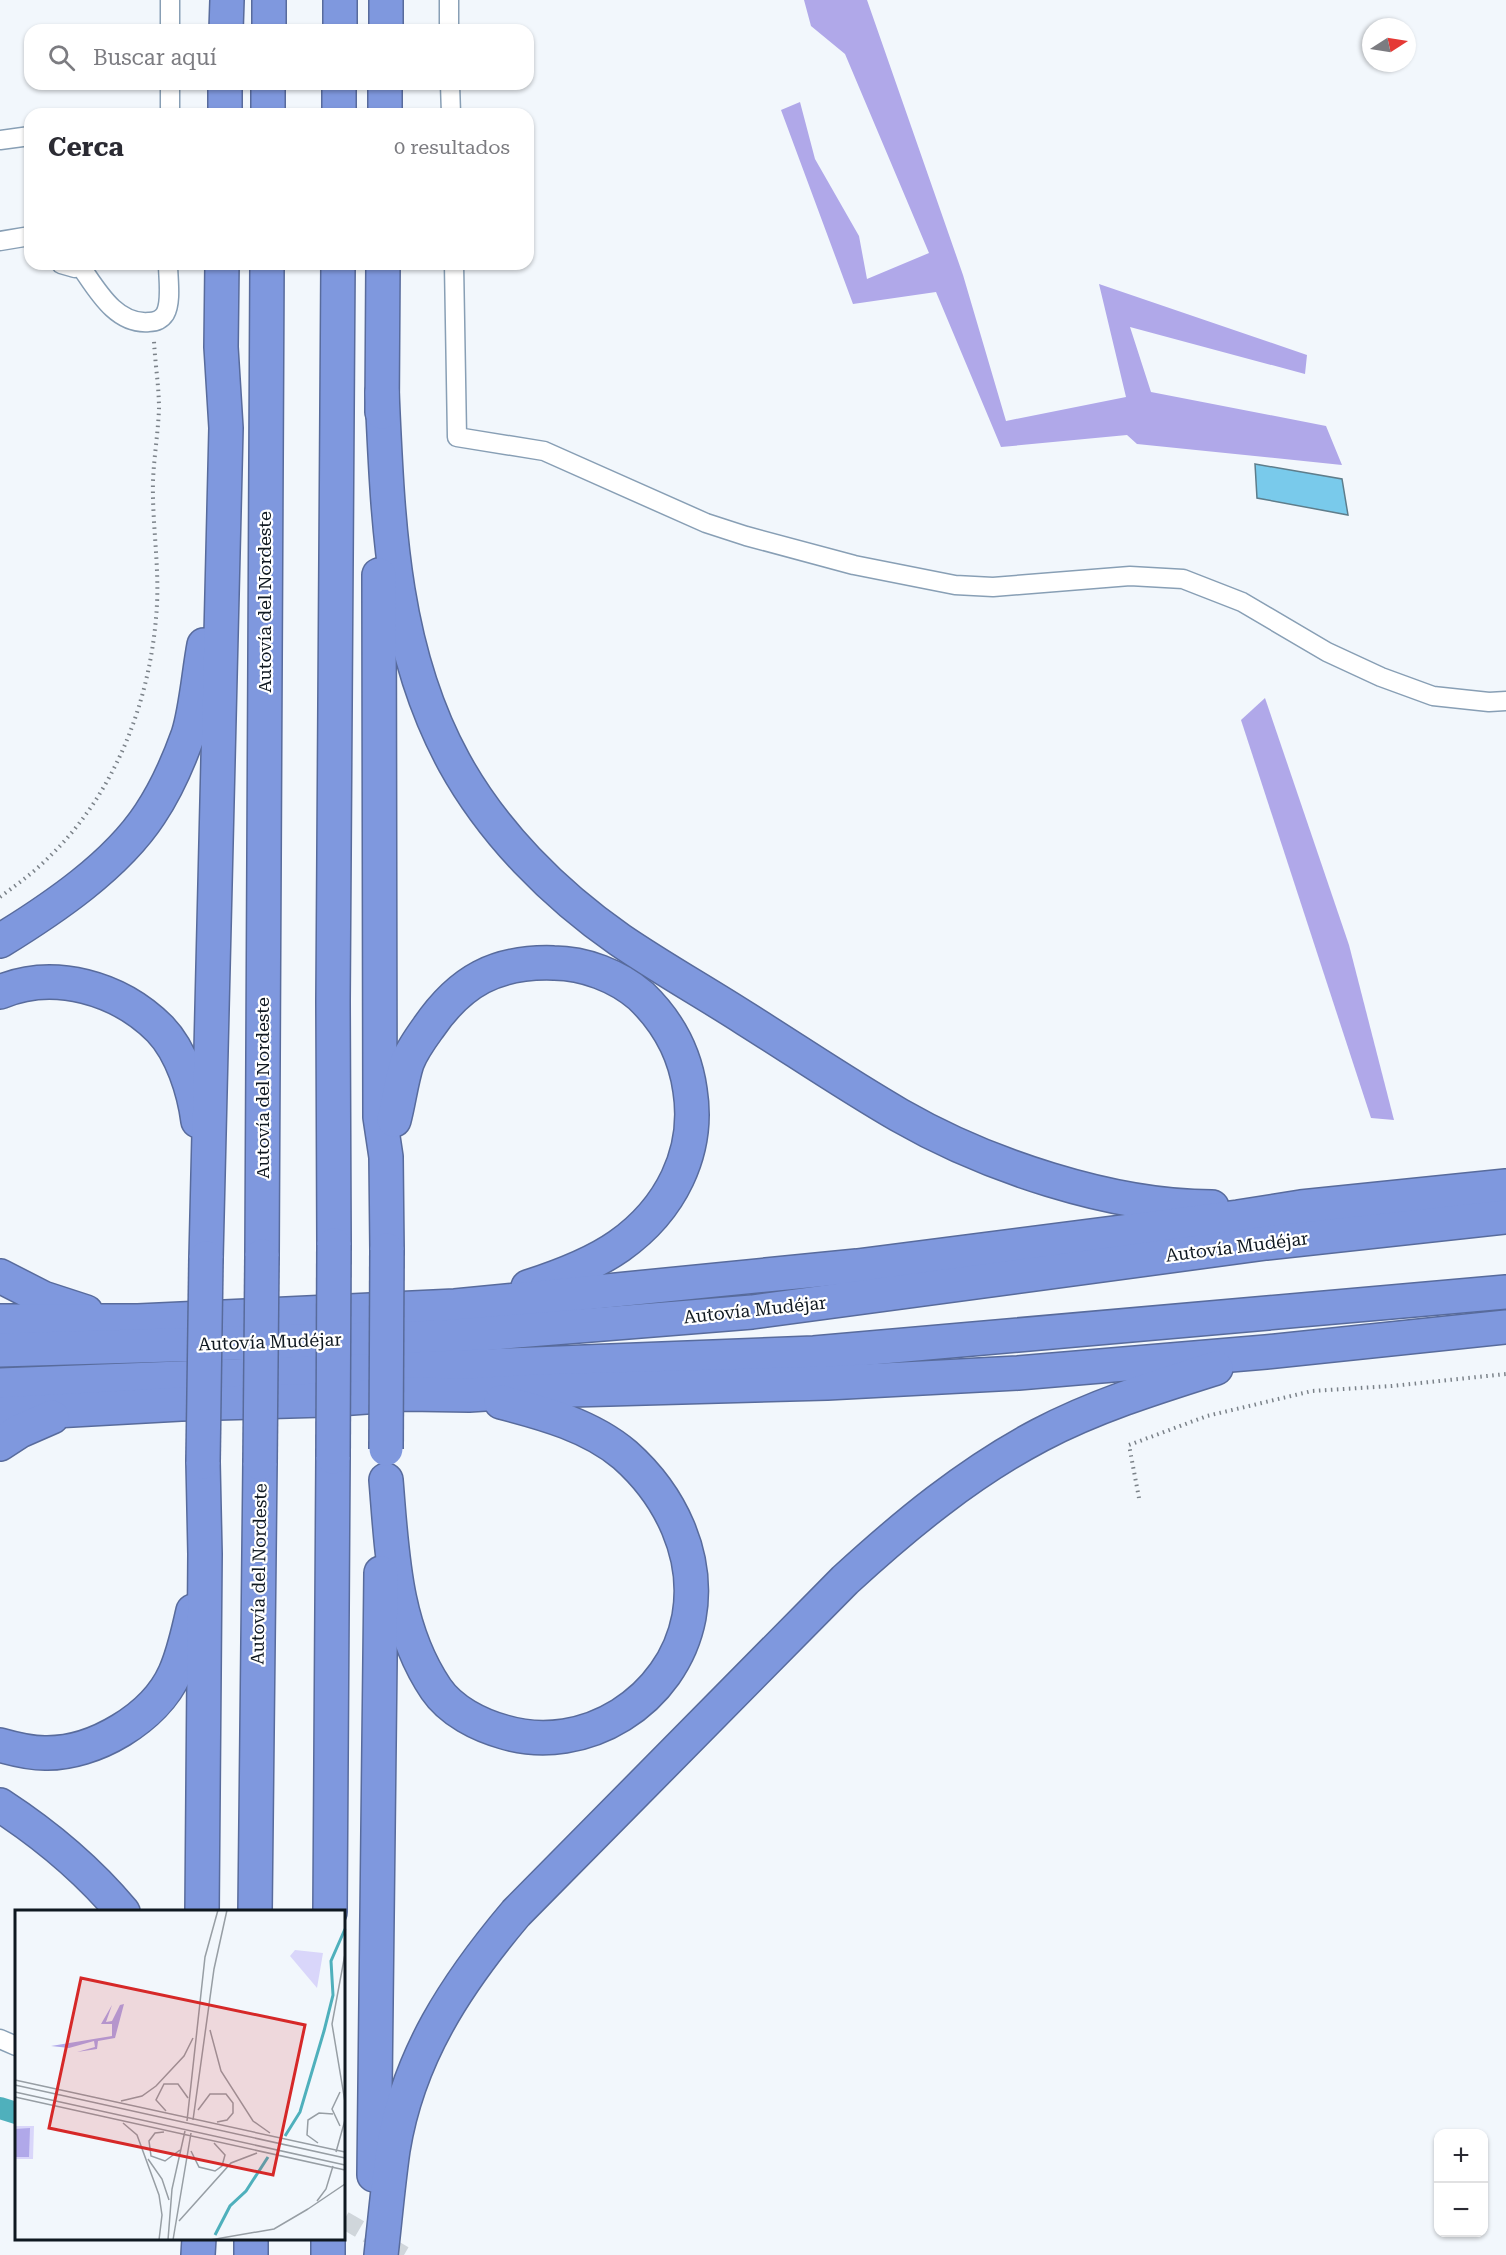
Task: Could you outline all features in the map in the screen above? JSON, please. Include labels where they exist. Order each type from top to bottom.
[{"type":"highway","points":[[226,24],[227,0]]},
{"type":"highway","points":[[269,0],[269,24]]},
{"type":"highway","points":[[340,0],[340,24]]},
{"type":"highway","points":[[386,0],[386,24]]},
{"type":"highway","points":[[225,90],[225,108]]},
{"type":"highway","points":[[268,90],[268,108]]},
{"type":"highway","points":[[339,90],[339,108]]},
{"type":"highway","points":[[385,90],[385,108]]},
{"type":"highway","points":[[202,1910],[206,1258],[226,428],[221,347],[222,270]]},
{"type":"highway","name":"Autovía del Nordeste","points":[[255,1910],[262,1256],[267,270]]},
{"type":"highway","points":[[330,1910],[338,270]]},
{"type":"highway","points":[[376,2255],[373,2216],[377,1751],[381,1559],[386,1465],[387,1250],[386,1157],[380,1117],[379,533],[383,270]]},
{"type":"highway","points":[[0,941],[57,903],[105,865],[128,843],[166,789],[189,733],[207,629],[214,423],[221,347]]},
{"type":"highway","points":[[382,392],[394,573],[406,635],[421,686],[436,725],[455,764],[496,825],[528,862],[570,901],[619,939],[900,1116],[965,1148],[1047,1179],[1107,1194],[1203,1207],[1301,1207]]},
{"type":"highway","points":[[386,1157],[400,1087],[408,1061],[420,1039],[448,1001],[464,987],[484,975],[533,962],[563,963],[591,969],[616,979],[639,995],[657,1012],[672,1034],[685,1062],[693,1105],[692,1132],[687,1155],[671,1193],[641,1228],[618,1247],[562,1276],[517,1291],[455,1306]]},
{"type":"highway","points":[[0,992],[26,984],[55,982],[79,984],[106,993],[135,1010],[161,1030],[176,1053],[190,1085],[197,1113],[207,1210]]},
{"type":"highway","points":[[0,1321],[138,1321],[455,1306],[856,1266],[1301,1207],[1506,1186]]},
{"type":"highway","name":"Autovía Mudéjar","points":[[0,1350],[443,1337],[740,1313],[1266,1243],[1506,1217]]},
{"type":"highway","points":[[0,1276],[43,1298],[70,1308],[138,1321]]},
{"type":"highway","name":"Autovía Mudéjar","points":[[0,1384],[814,1353],[1506,1292]]},
{"type":"highway","points":[[0,1414],[325,1400],[407,1394],[469,1395],[937,1378],[1266,1352],[1506,1327]]},
{"type":"highway","points":[[381,2255],[394,2149],[404,2104],[416,2070],[430,2036],[454,1993],[483,1952],[516,1913],[845,1580],[894,1535],[946,1495],[1030,1441],[1089,1412],[1170,1382],[1266,1352]]},
{"type":"highway","points":[[386,1465],[395,1579],[404,1622],[424,1670],[438,1691],[454,1707],[472,1720],[492,1729],[516,1736],[534,1738],[588,1731],[616,1719],[636,1706],[663,1676],[673,1660],[689,1617],[690,1584],[686,1549],[665,1500],[649,1479],[624,1454],[594,1436],[539,1412],[469,1395]]},
{"type":"highway","points":[[0,1444],[20,1431],[67,1410]]},
{"type":"highway","points":[[0,1745],[46,1754],[91,1745],[117,1734],[138,1719],[156,1701],[174,1675],[186,1640],[205,1554]]},
{"type":"highway","points":[[0,1805],[32,1826],[59,1848],[100,1884],[122,1910]]},
{"type":"highway","points":[[198,2255],[199,2240]]},
{"type":"street","points":[[170,0],[170,24]]},
{"type":"street","points":[[449,0],[449,24]]},
{"type":"street","points":[[170,90],[170,108]]},
{"type":"street","points":[[450,90],[451,108]]},
{"type":"street","points":[[0,140],[24,137]]},
{"type":"street","points":[[86,270],[96,290],[117,312],[134,321],[152,322],[160,320],[167,308],[168,270]]},
{"type":"street","points":[[454,270],[457,437],[544,451],[706,523],[746,536],[854,565],[955,585],[993,587],[1130,576],[1183,579],[1242,602],[1327,652],[1381,677],[1433,696],[1489,702],[1506,701]]},
{"type":"street","points":[[0,2039],[15,2046]]},
{"type":"path","points":[[0,897],[47,860],[95,801],[117,764],[132,727],[145,684],[153,645],[157,603],[153,481],[159,407],[152,322]]},
{"type":"path","points":[[1139,1498],[1129,1445],[1207,1416],[1312,1391],[1392,1386],[1506,1374]]},
{"type":"shaded area","points":[[804,0],[867,0],[963,275],[1006,421],[1126,397],[1099,284],[1307,355],[1305,374],[1130,327],[1151,392],[1326,426],[1342,465],[1137,444],[1127,435],[1001,447],[936,292],[853,304],[781,110],[800,102],[815,159],[859,236],[867,279],[929,253],[845,54],[811,26]]},
{"type":"shaded area","points":[[1265,698],[1349,945],[1394,1120],[1371,1118],[1241,720]]},
{"type":"building","points":[[1255,464],[1342,479],[1348,515],[1257,498]]},
{"type":"waterway","points":[[0,2108],[15,2113]]},
{"type":"tunnel","points":[[345,2221],[404,2255]]}]
